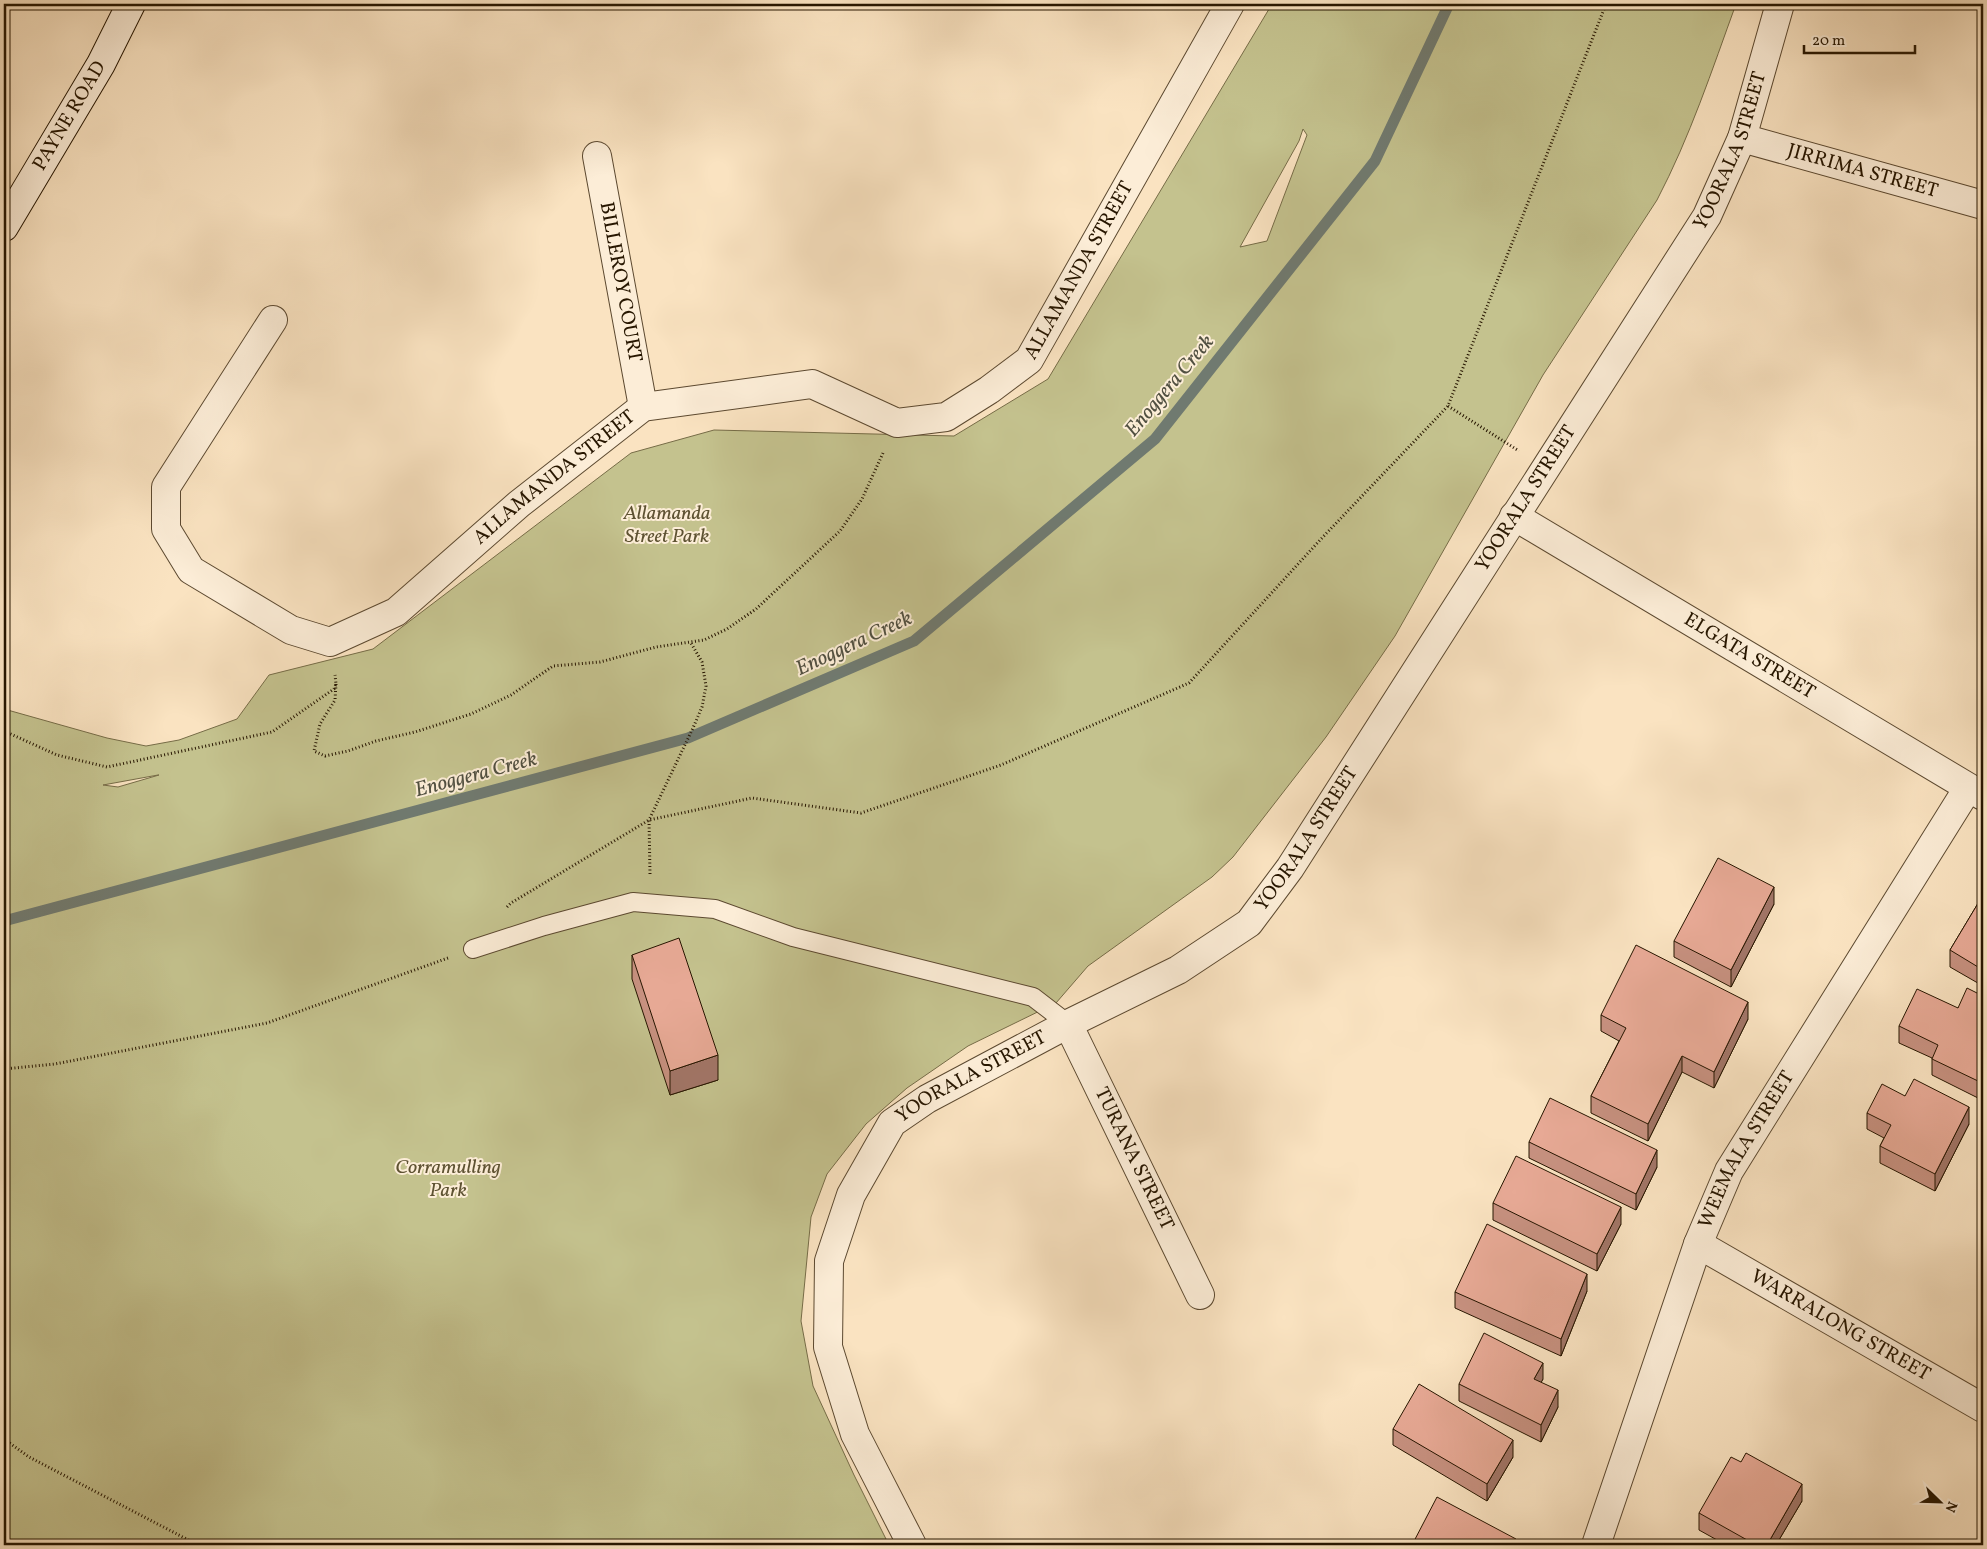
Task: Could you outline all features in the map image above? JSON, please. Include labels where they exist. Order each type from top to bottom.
[{"type":"street","name":"PAYNE ROAD","points":[[4,227],[101,64],[131,4]]},
{"type":"street","name":"YOORALA STREET","points":[[912,1545],[854,1434],[828,1347],[829,1261],[851,1195],[892,1123],[926,1099],[1068,1024],[1178,970],[1249,923],[1290,868],[1707,216],[1742,138],[1780,4]]},
{"type":"street","name":"ALLAMANDA STREET","points":[[330,642],[396,612],[519,504],[643,406],[812,384],[897,424],[946,417],[989,390],[1028,360],[1226,5]]},
{"type":"street","name":"JIRRIMA STREET","points":[[1742,138],[1983,205]]},
{"type":"street","name":"BILLEROY COURT","points":[[597,156],[643,406]]},
{"type":"street","points":[[273,320],[166,487],[166,529],[191,570],[291,630],[330,642]]},
{"type":"street","name":"ELGATA STREET","points":[[1514,516],[1976,792]]},
{"type":"street","name":"WEEMALA STREET","points":[[1596,1545],[1698,1244],[1728,1171],[1976,792]]},
{"type":"street","name":"TURANA STREET","points":[[1068,1024],[1200,1295]]},
{"type":"street","name":"WARRALONG STREET","points":[[1698,1244],[1983,1408]]},
{"type":"lane","points":[[473,949],[544,926],[633,902],[715,909],[793,937],[1033,997],[1068,1024]]},
{"type":"path","points":[[4,1069],[55,1064],[267,1023],[473,949],[511,903],[649,820],[752,798],[861,814],[1001,765],[1189,683],[1328,532],[1448,406],[1606,4]]},
{"type":"path","points":[[1448,406],[1545,467]]},
{"type":"path","points":[[330,642],[336,684],[335,700],[320,724],[314,751],[326,756],[415,732],[471,714],[511,695],[554,666],[600,662],[656,647],[704,640],[727,630],[756,609],[840,531],[862,499],[897,424]]},
{"type":"path","points":[[651,903],[649,820],[702,707],[706,686],[702,662],[691,643]]},
{"type":"path","points":[[4,731],[57,755],[107,767],[272,732],[334,689],[336,684]]},
{"type":"path","points":[[4,1439],[29,1457],[198,1545]]},
{"type":"green space","name":"Corramulling Park","points":[[1272,4],[1736,4],[1690,128],[1657,200],[1543,375],[1395,636],[1326,737],[1233,857],[1212,877],[1088,966],[1056,1003],[968,1046],[907,1088],[866,1124],[827,1174],[811,1217],[801,1321],[813,1386],[889,1545],[4,1545],[4,709],[107,738],[146,746],[179,740],[237,719],[269,675],[373,649],[631,453],[714,430],[954,436],[1048,379]],"holes":[[[1303,129],[1307,135],[1267,241],[1240,247],[1299,141]],[[158,775],[118,787],[103,785]]]},
{"type":"building","points":[[1718,858],[1774,887],[1731,970],[1674,941]]},
{"type":"building","points":[[1983,895],[1983,970],[1950,950]]},
{"type":"building","points":[[679,938],[718,1055],[670,1071],[632,955]]},
{"type":"building","points":[[1636,945],[1748,1002],[1714,1072],[1682,1056],[1648,1124],[1591,1096],[1626,1028],[1601,1015]]},
{"type":"building","points":[[1967,988],[1983,996],[1983,1070],[1978,1081],[1932,1059],[1938,1045],[1899,1026],[1917,989],[1958,1008]]},
{"type":"building","points":[[1914,1079],[1969,1107],[1935,1174],[1880,1146],[1891,1125],[1867,1113],[1882,1084],[1905,1096]]},
{"type":"building","points":[[1550,1098],[1657,1150],[1636,1194],[1529,1142]]},
{"type":"building","points":[[1516,1156],[1621,1207],[1597,1254],[1493,1203]]},
{"type":"building","points":[[1487,1224],[1587,1274],[1561,1339],[1455,1292]]},
{"type":"building","points":[[1484,1333],[1543,1363],[1534,1379],[1558,1390],[1541,1425],[1459,1384]]},
{"type":"building","points":[[1419,1384],[1513,1440],[1487,1484],[1393,1429]]},
{"type":"building","points":[[1746,1453],[1802,1484],[1767,1545],[1756,1545],[1699,1513],[1731,1457],[1741,1462]]},
{"type":"building","points":[[1437,1497],[1516,1539],[1513,1545],[1412,1545]]},
{"type":"waterway","name":"Enoggera Creek","points":[[4,921],[688,738],[914,641],[1155,439],[1375,161],[1449,4]]},
{"type":"park label","name":"Allamanda Street Park","points":[[667,526]]}]
